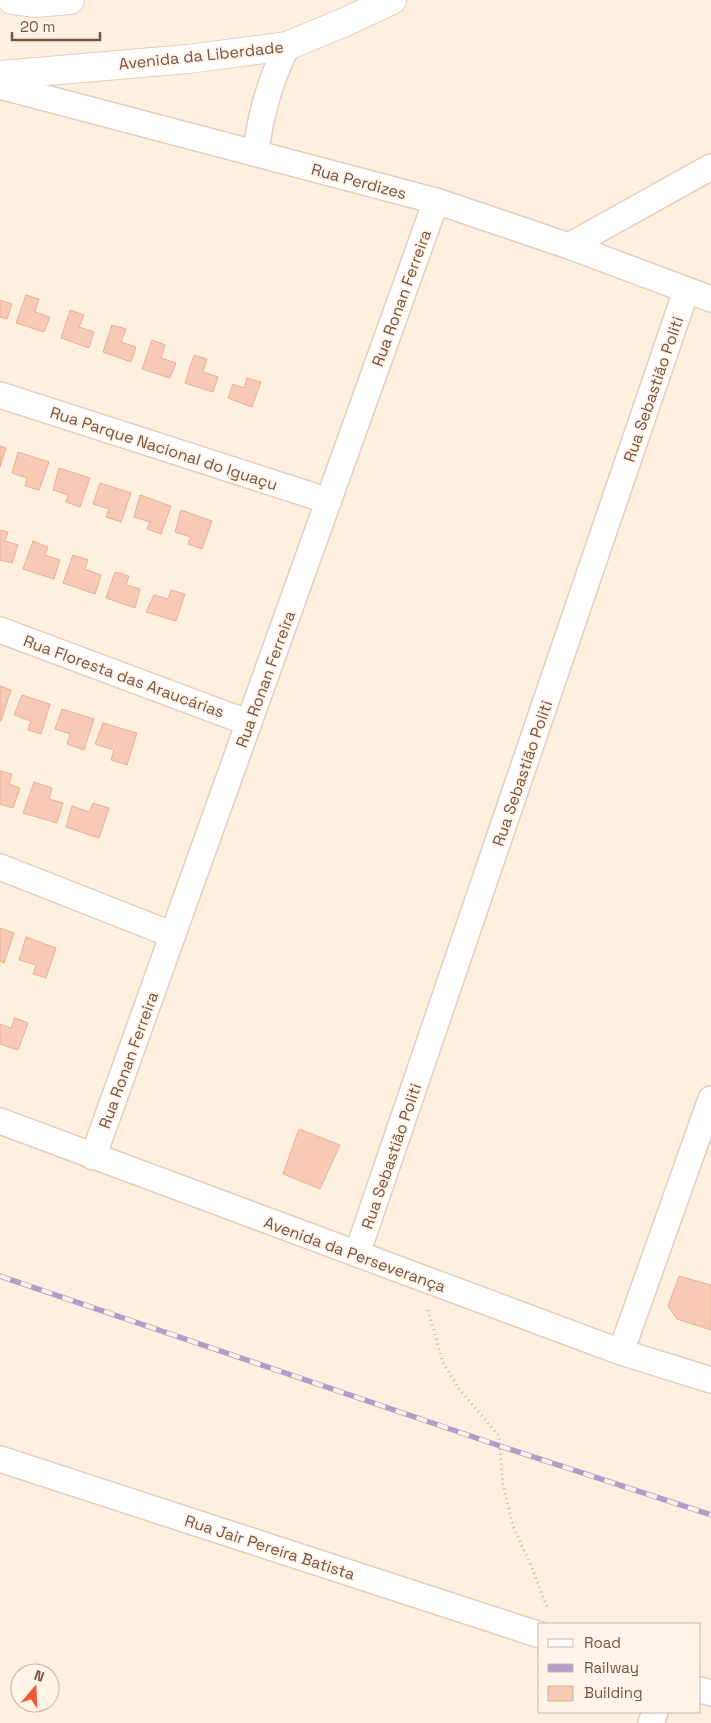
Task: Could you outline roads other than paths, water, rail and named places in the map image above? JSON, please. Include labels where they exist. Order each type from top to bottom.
[{"type":"street","points":[[12,0],[34,3],[70,0]]},
{"type":"street","name":"Avenida da Liberdade","points":[[0,75],[188,58],[287,46],[392,0]]},
{"type":"street","points":[[256,153],[259,123],[277,67],[287,46]]},
{"type":"street","name":"Rua Perdizes","points":[[0,86],[436,201],[569,246],[711,299]]},
{"type":"street","points":[[569,246],[711,167]]},
{"type":"street","name":"Rua Ronan Ferreira","points":[[93,1156],[436,201]]},
{"type":"street","name":"Rua Sebastião Politi","points":[[357,1254],[686,291]]},
{"type":"street","name":"Rua Parque Nacional do Iguaçu","points":[[0,395],[329,501]]},
{"type":"street","name":"Rua Floresta das Araucárias","points":[[0,630],[249,723]]},
{"type":"street","points":[[0,866],[173,935]]},
{"type":"street","points":[[621,1352],[711,1099]]},
{"type":"street","name":"Avenida da Perseverança","points":[[0,1121],[621,1352],[711,1380]]},
{"type":"street","name":"Rua Jair Pereira Batista","points":[[0,1459],[538,1633]]},
{"type":"railway","points":[[0,1276],[500,1446],[711,1515]]}]
